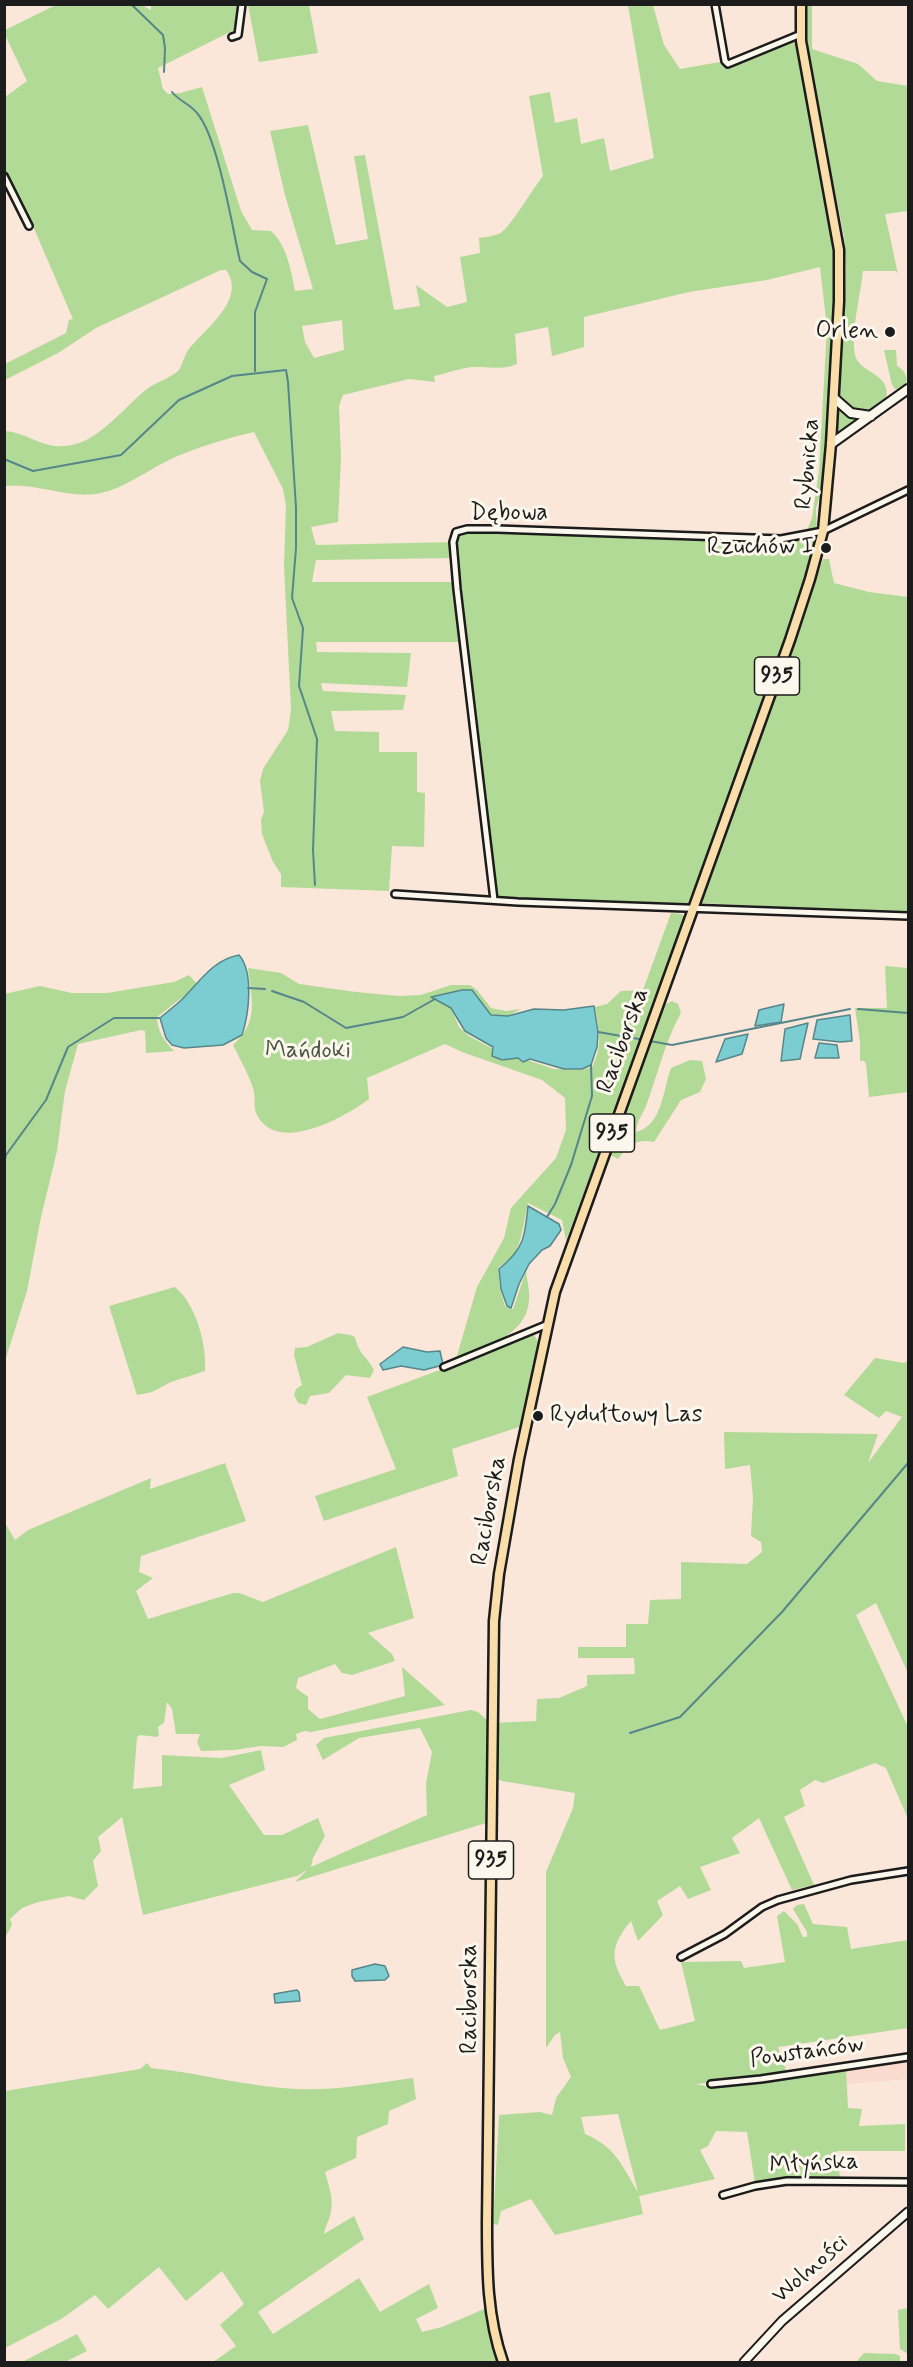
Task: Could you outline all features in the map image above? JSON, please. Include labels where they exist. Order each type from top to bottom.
[{"type":"main road","name":"Rybnicka","points":[[692,907],[790,640],[823,531],[834,398],[839,250],[814,121],[801,34],[801,4]]},
{"type":"main road","points":[[831,444],[909,389]]},
{"type":"main road","points":[[834,398],[851,412],[871,416]]},
{"type":"main road","name":"Raciborska","points":[[503,2362],[491,2322],[487,2278],[494,1621],[499,1574],[519,1459],[555,1292],[692,907]]},
{"type":"street","points":[[232,37],[238,35],[242,4]]},
{"type":"street","points":[[716,4],[725,61],[728,64],[801,34]]},
{"type":"street","points":[[4,176],[29,226]]},
{"type":"street","points":[[823,531],[909,490]]},
{"type":"street","name":"Dębowa","points":[[494,900],[453,542],[456,532],[467,529],[497,529],[781,539],[823,531]]},
{"type":"street","points":[[395,894],[909,916]]},
{"type":"street","points":[[444,1367],[548,1324]]},
{"type":"street","points":[[681,1957],[725,1934],[762,1907],[778,1900],[851,1880],[909,1871]]},
{"type":"street","name":"Powstańców","points":[[711,2084],[909,2058]]},
{"type":"street","name":"Młyńska","points":[[723,2195],[755,2186],[788,2181],[909,2182]]},
{"type":"street","name":"Wolności","points":[[744,2362],[782,2321],[909,2212]]},
{"type":"shaded area","points":[[908,2060],[908,2079],[846,2084],[846,2067]]},
{"type":"green space","points":[[56,5],[142,5],[151,10],[151,5],[240,5],[234,30],[158,68],[163,89],[168,94],[202,87],[241,211],[252,230],[271,231],[281,244],[288,259],[295,291],[313,289],[285,195],[270,131],[308,125],[336,245],[368,239],[354,156],[365,155],[394,310],[420,306],[416,285],[447,307],[467,302],[460,257],[480,253],[479,238],[497,235],[503,231],[543,176],[529,96],[550,92],[555,123],[577,118],[581,144],[604,138],[610,171],[654,158],[628,5],[653,5],[664,45],[680,69],[720,62],[731,68],[748,58],[793,42],[799,46],[836,258],[825,480],[816,508],[817,538],[786,638],[691,905],[498,899],[467,642],[316,642],[317,652],[411,653],[407,687],[321,683],[323,691],[406,695],[403,710],[331,711],[335,731],[379,732],[379,752],[417,752],[417,792],[425,793],[424,847],[392,846],[389,891],[281,887],[281,874],[273,862],[262,834],[261,820],[264,812],[260,781],[263,769],[288,730],[291,710],[284,566],[286,505],[283,489],[254,432],[186,453],[126,484],[101,493],[89,495],[29,486],[5,486],[5,431],[58,446],[79,443],[97,434],[147,389],[179,370],[189,349],[214,322],[228,302],[231,281],[226,270],[221,270],[96,328],[58,353],[5,380],[5,364],[66,333],[69,320],[73,319],[26,210],[5,169],[5,97],[27,81],[5,35],[5,30]],"holes":[[[820,267],[827,328],[819,471],[812,518],[803,541],[730,542],[471,532],[461,534],[456,542],[316,545],[311,527],[338,522],[341,458],[339,406],[343,395],[409,379],[435,382],[434,376],[473,367],[512,366],[517,364],[515,334],[548,327],[552,356],[584,347],[584,317],[689,292],[767,280]],[[342,320],[344,350],[314,358],[305,342],[302,326]],[[457,558],[460,582],[312,582],[316,560]]]},
{"type":"green space","points":[[248,5],[309,5],[318,53],[259,62]]},
{"type":"green space","points":[[806,5],[812,5],[812,49],[858,64],[877,81],[908,86],[908,211],[885,214],[898,274],[896,271],[863,271],[854,340],[856,358],[864,368],[876,375],[885,385],[886,400],[873,408],[860,411],[849,407],[839,394],[846,269],[844,236],[807,48]]},
{"type":"green space","points":[[884,350],[896,350],[897,366],[906,377],[905,387],[901,390],[895,389],[892,385]]},
{"type":"green space","points":[[838,409],[861,419],[846,430],[836,433]]},
{"type":"green space","points":[[823,559],[829,559],[834,583],[869,592],[908,597],[908,913],[700,903]]},
{"type":"green space","name":"Mańdoki","points":[[671,913],[682,914],[685,918],[566,1241],[562,1220],[528,1203],[515,1255],[498,1268],[500,1289],[505,1306],[511,1309],[513,1309],[526,1271],[529,1297],[521,1323],[491,1345],[456,1359],[477,1287],[504,1238],[511,1208],[556,1158],[566,1130],[565,1098],[542,1080],[445,1044],[367,1078],[369,1099],[329,1123],[295,1132],[280,1132],[267,1127],[257,1115],[253,1088],[233,1045],[247,1028],[252,1010],[248,968],[281,973],[299,984],[399,996],[421,995],[451,985],[470,985],[491,1008],[506,1011],[521,1009],[508,1016],[491,1015],[472,990],[432,997],[451,1008],[459,1027],[469,1036],[493,1049],[492,1056],[502,1061],[518,1057],[554,1069],[582,1070],[592,1067],[598,1052],[599,1030],[595,1007],[607,1004],[621,991],[643,990]]},
{"type":"green space","points":[[885,966],[908,968],[908,1092],[869,1097],[866,1064],[860,1061],[855,1008],[887,1008]]},
{"type":"green space","points":[[189,975],[198,985],[157,1017],[162,1036],[174,1051],[146,1053],[145,1031],[141,1030],[78,1044],[65,1091],[57,1151],[41,1217],[27,1291],[5,1361],[4,994],[40,986],[72,993],[107,993],[174,982]]},
{"type":"green space","points":[[672,1001],[678,1004],[681,1013],[636,1132],[651,1123],[656,1115],[671,1068],[690,1060],[702,1061],[706,1079],[700,1092],[681,1100],[654,1142],[642,1141],[633,1144],[618,1159],[605,1152],[656,1009]]},
{"type":"green space","points":[[175,1287],[189,1304],[199,1326],[204,1349],[205,1371],[171,1382],[152,1392],[137,1395],[109,1306]]},
{"type":"green space","points":[[338,1333],[355,1337],[374,1370],[370,1378],[346,1375],[329,1393],[310,1396],[306,1405],[298,1403],[294,1395],[296,1389],[302,1385],[294,1355],[295,1348],[307,1347]]},
{"type":"green space","points":[[534,1335],[539,1343],[522,1426],[452,1449],[458,1476],[324,1521],[315,1496],[396,1469],[367,1397]]},
{"type":"green space","points":[[875,1358],[904,1363],[908,1361],[908,1673],[876,1603],[856,1615],[908,1727],[908,1819],[886,1768],[875,1763],[823,1783],[815,1780],[800,1790],[805,1806],[784,1817],[814,1885],[792,1890],[759,1818],[732,1838],[740,1853],[700,1867],[711,1890],[688,1899],[680,1886],[657,1901],[663,1915],[638,1941],[631,1921],[616,1945],[615,1960],[626,1986],[639,1986],[660,2030],[695,2021],[681,1962],[741,1961],[744,1968],[785,1962],[777,1916],[784,1911],[797,1924],[803,1937],[807,1937],[807,1932],[793,1909],[797,1905],[804,1904],[813,1924],[847,1927],[851,1949],[908,1940],[908,2028],[778,2047],[786,2070],[769,2077],[696,2084],[715,2088],[846,2067],[848,2108],[862,2109],[859,2126],[905,2124],[905,2151],[837,2151],[840,2178],[794,2178],[755,2183],[747,2132],[716,2131],[708,2146],[700,2150],[715,2179],[639,2196],[643,2214],[555,2235],[531,2199],[501,2211],[498,2225],[493,2224],[499,2115],[540,2112],[552,2115],[556,2098],[571,2077],[563,2058],[560,2032],[546,2048],[546,1872],[573,1808],[575,1793],[502,1781],[491,1775],[492,1723],[536,1721],[537,1699],[559,1698],[587,1686],[587,1675],[635,1674],[634,1658],[578,1658],[578,1647],[626,1647],[626,1624],[648,1624],[650,1600],[681,1599],[681,1562],[747,1564],[762,1552],[761,1542],[751,1536],[753,1497],[750,1465],[725,1469],[724,1432],[878,1434],[868,1463],[902,1417],[886,1411],[879,1418],[844,1395]],"holes":[[[618,2114],[638,2192],[611,2151],[596,2139],[585,2134],[581,2117]]]},
{"type":"green space","points":[[225,1463],[246,1521],[141,1556],[139,1572],[153,1578],[136,1591],[148,1619],[233,1593],[263,1602],[396,1547],[414,1618],[368,1633],[392,1654],[395,1661],[352,1675],[342,1673],[335,1664],[298,1678],[296,1688],[308,1697],[308,1709],[320,1719],[405,1696],[402,1667],[445,1705],[311,1732],[305,1731],[296,1734],[297,1740],[283,1747],[261,1746],[201,1751],[197,1742],[200,1734],[176,1734],[172,1709],[167,1702],[164,1723],[158,1727],[159,1735],[157,1737],[140,1735],[137,1737],[133,1789],[162,1786],[162,1755],[222,1758],[261,1750],[265,1770],[229,1785],[264,1835],[282,1835],[318,1818],[325,1836],[313,1858],[311,1867],[427,1815],[426,1783],[432,1752],[420,1728],[359,1738],[323,1760],[316,1745],[324,1738],[471,1710],[478,1712],[487,1720],[486,1823],[295,1882],[307,1870],[297,1876],[143,1915],[122,1817],[98,1837],[101,1851],[93,1861],[98,1886],[84,1900],[69,1896],[38,1902],[22,1908],[10,1919],[12,1925],[5,1938],[5,1523],[15,1540],[28,1530],[151,1478],[150,1489]]},
{"type":"green space","points":[[147,2063],[151,2068],[260,2086],[297,2089],[340,2088],[413,2078],[416,2099],[389,2111],[388,2124],[357,2137],[356,2158],[325,2172],[332,2206],[324,2234],[354,2216],[364,2239],[258,2312],[273,2334],[359,2278],[380,2312],[429,2284],[438,2308],[416,2319],[422,2332],[442,2327],[484,2309],[504,2362],[213,2362],[236,2346],[220,2325],[244,2304],[222,2271],[186,2301],[159,2267],[108,2309],[95,2295],[61,2319],[5,2348],[5,2091],[140,2069]]},
{"type":"green space","points":[[908,2308],[908,2354],[900,2349],[898,2310]]},
{"type":"green space","points":[[77,2334],[87,2351],[65,2362],[22,2362]]},
{"type":"green space","points":[[864,2353],[896,2354],[900,2356],[900,2362],[856,2362]]},
{"type":"water","points":[[239,955],[247,972],[249,993],[247,1016],[242,1035],[223,1045],[184,1048],[172,1045],[166,1038],[160,1018],[220,962]]},
{"type":"water","points":[[472,990],[491,1015],[508,1016],[534,1009],[564,1010],[594,1006],[598,1032],[597,1047],[591,1065],[582,1069],[564,1069],[530,1059],[523,1062],[518,1058],[502,1060],[492,1056],[493,1047],[465,1031],[451,1008],[431,997]]},
{"type":"water","points":[[784,1004],[781,1022],[755,1026],[759,1010]]},
{"type":"water","points":[[850,1015],[852,1041],[813,1039],[817,1020]]},
{"type":"water","points":[[808,1023],[800,1059],[781,1061],[785,1029]]},
{"type":"water","points":[[748,1034],[742,1054],[716,1062],[725,1039]]},
{"type":"water","points":[[819,1043],[837,1045],[839,1058],[815,1058]]},
{"type":"water","points":[[528,1206],[559,1224],[561,1230],[550,1246],[542,1250],[529,1264],[511,1308],[507,1306],[501,1289],[499,1269],[514,1255],[522,1242]]},
{"type":"water","points":[[403,1347],[427,1352],[440,1351],[443,1365],[424,1370],[401,1366],[383,1370],[380,1364]]},
{"type":"water","points":[[375,1964],[385,1966],[389,1976],[385,1980],[355,1981],[352,1970]]},
{"type":"water","points":[[297,1990],[300,2001],[275,2003],[274,1994]]},
{"type":"waterway","points":[[131,4],[163,35],[164,72]]},
{"type":"waterway","points":[[172,92],[191,107],[205,125],[218,161],[240,261],[252,272],[267,279],[255,312],[255,371]]},
{"type":"waterway","points":[[4,459],[33,471],[121,455],[179,400],[232,376],[286,370],[296,508],[292,598],[303,628],[299,686],[317,739],[313,850],[315,885]]},
{"type":"waterway","points":[[248,988],[265,989]]},
{"type":"waterway","points":[[272,991],[304,1002],[346,1028],[403,1017],[435,999]]},
{"type":"waterway","points":[[650,1041],[672,1045],[850,1009]]},
{"type":"waterway","points":[[858,1009],[908,1013]]},
{"type":"waterway","points":[[4,1163],[6,1155],[46,1100],[68,1047],[114,1018],[160,1018]]},
{"type":"waterway","points":[[598,1032],[639,1039]]},
{"type":"waterway","points":[[547,1217],[555,1204],[571,1165],[592,1096],[591,1065]]},
{"type":"waterway","points":[[630,1733],[680,1717],[782,1612],[908,1463]]},
{"type":"place","name":"Orlen","points":[[890,332]]},
{"type":"place","name":"Rzuchów I","points":[[826,548]]},
{"type":"place","name":"Rydułtowy Las","points":[[538,1416]]}]
